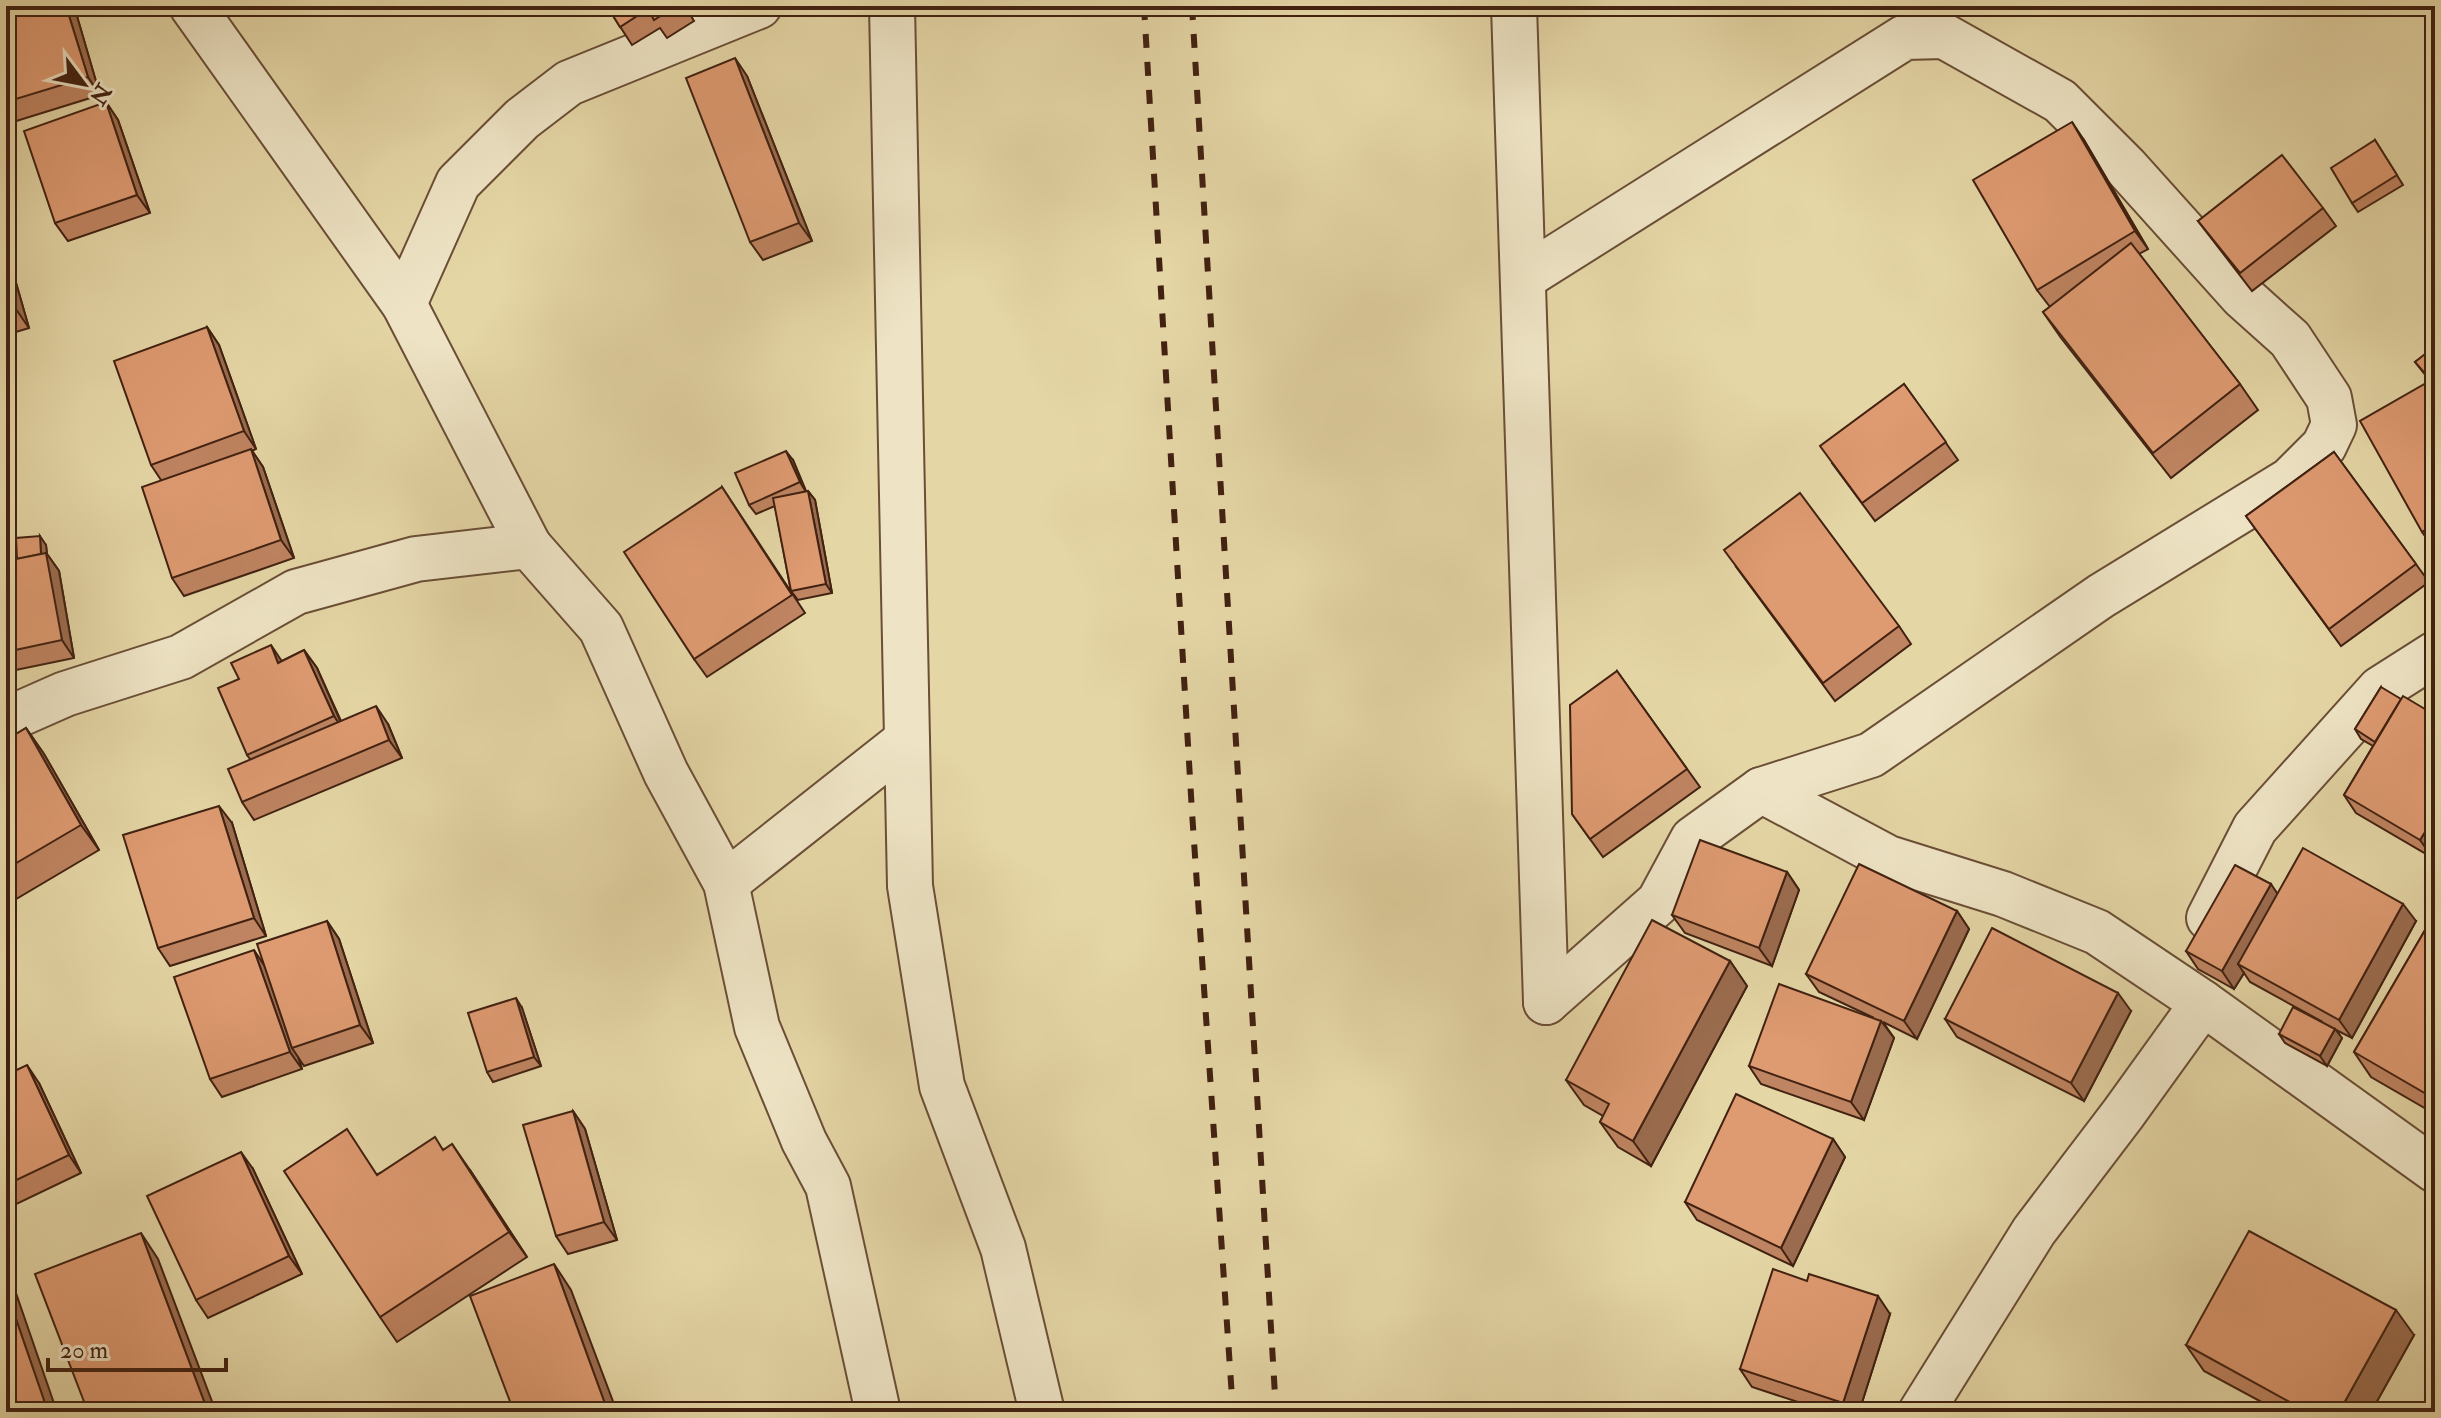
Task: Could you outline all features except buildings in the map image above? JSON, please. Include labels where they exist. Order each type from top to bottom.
[{"type":"street","points":[[192,6],[404,304],[529,546],[601,628],[666,773],[726,883],[757,1027],[804,1141],[828,1186],[878,1412]]},
{"type":"street","points":[[404,304],[458,183],[522,119],[569,83],[759,6]]},
{"type":"street","points":[[892,6],[910,886],[942,1086],[1003,1248],[1042,1412]]},
{"type":"street","points":[[1514,6],[1546,1002],[1659,902],[1693,839],[1761,790],[1871,755],[2101,596],[2290,480],[2324,446],[2334,425],[2329,398],[2290,339],[2242,296],[2126,167],[2060,101],[1944,36],[1905,37],[1523,278]]},
{"type":"street","points":[[6,720],[65,694],[181,657],[296,592],[416,559],[529,546]]},
{"type":"street","points":[[1921,1412],[2188,993],[2255,828],[2380,689],[2435,654]]},
{"type":"street","points":[[726,883],[907,740]]},
{"type":"street","points":[[1761,790],[1888,858],[2003,894],[2097,932],[2188,993],[2435,1170]]},
{"type":"railway","points":[[1144,6],[1192,812],[1233,1412]]},
{"type":"railway","points":[[1192,6],[1276,1412]]}]
